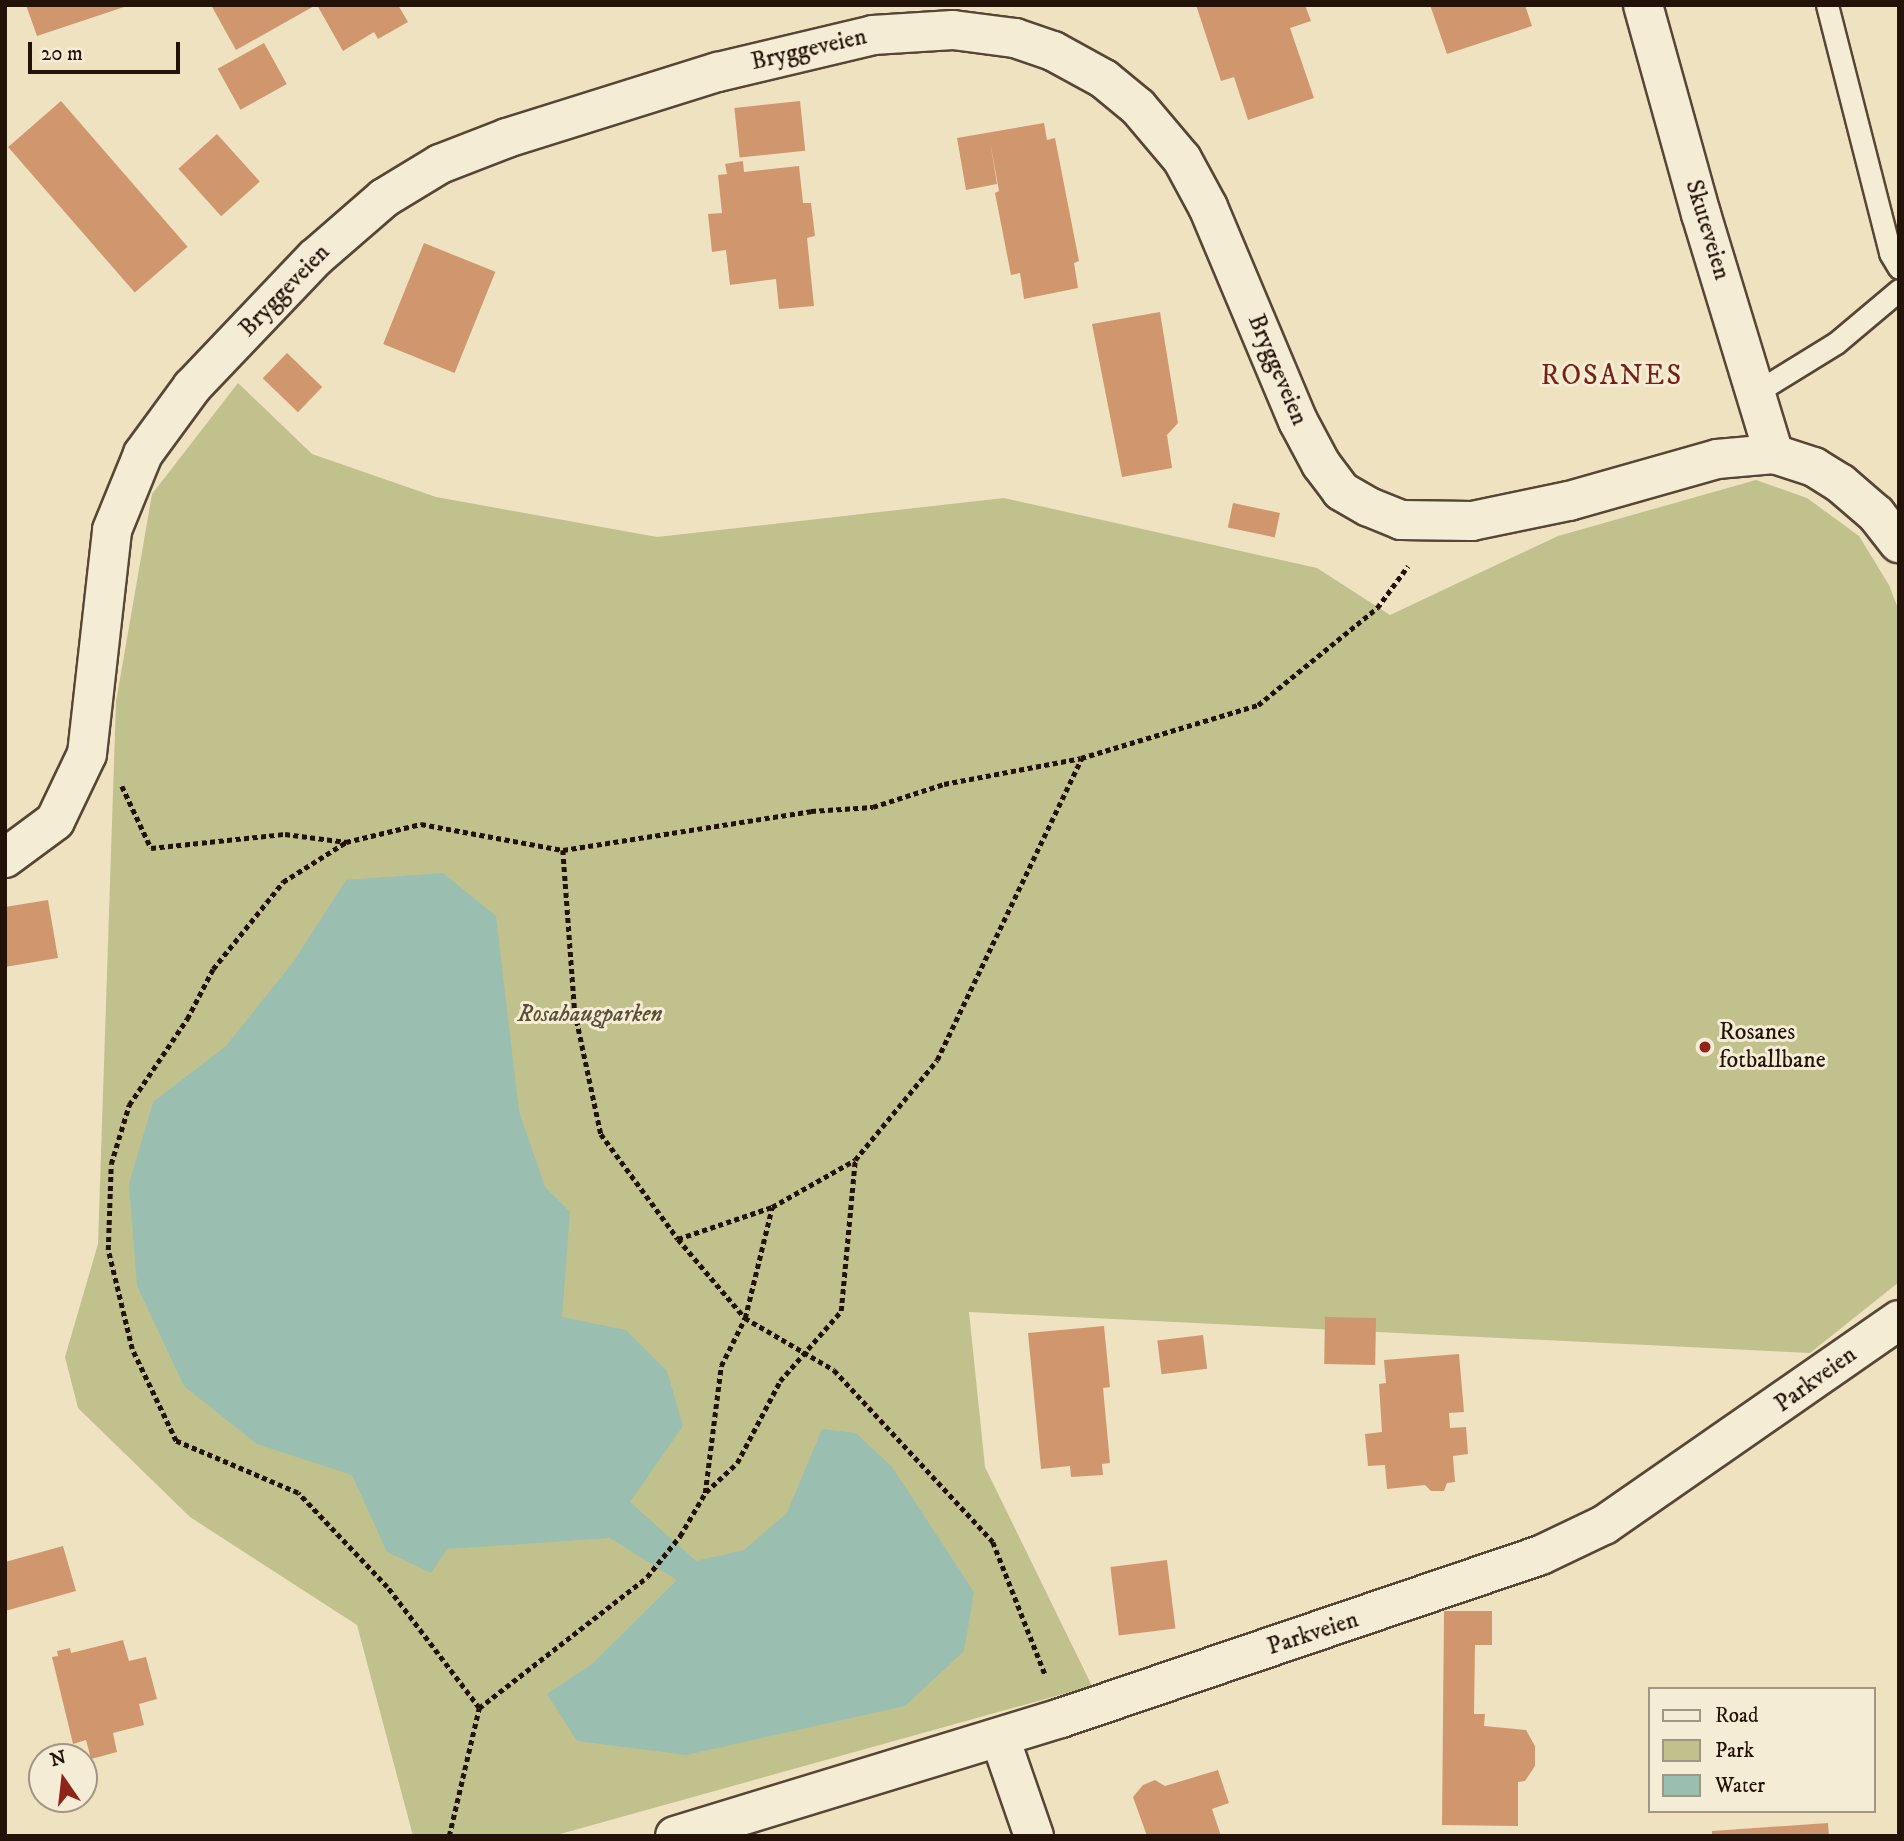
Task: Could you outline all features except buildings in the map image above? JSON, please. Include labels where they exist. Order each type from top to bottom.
[{"type":"street","name":"Skuteveien","points":[[1643,5],[1700,214],[1758,391],[1774,454]]},
{"type":"street","name":"Bryggeveien","points":[[11,856],[55,821],[87,754],[112,530],[143,454],[192,387],[315,258],[384,198],[440,164],[507,138],[718,72],[873,34],[953,30],[1013,22],[1053,51],[1104,79],[1138,107],[1182,159],[1217,228],[1298,421],[1341,491],[1401,520],[1441,524],[1569,501],[1717,459],[1774,454]]},
{"type":"street","points":[[1774,454],[1814,467],[1840,483],[1877,514],[1899,542]]},
{"type":"street","name":"Parkveien","points":[[675,1836],[1000,1738],[1529,1559],[1604,1525],[1899,1320]]},
{"type":"street","points":[[1000,1738],[1034,1836]]},
{"type":"lane","points":[[1827,5],[1890,253],[1899,268]]},
{"type":"lane","points":[[1758,391],[1836,343],[1899,290]]},
{"type":"path","points":[[479,1708],[387,1587],[298,1493],[176,1441],[132,1349],[108,1250],[111,1164],[129,1105],[187,1019],[213,969],[283,882],[346,842],[421,824],[563,850],[811,811],[873,807],[944,784],[1081,758],[1258,705],[1377,607],[1441,524]]},
{"type":"path","points":[[87,754],[110,758],[151,848],[285,834],[346,842]]},
{"type":"path","points":[[678,1239],[772,1207],[855,1160],[937,1060],[1081,758]]},
{"type":"path","points":[[563,850],[575,1012],[601,1134],[678,1239],[745,1318],[834,1370],[993,1542],[1061,1718]]},
{"type":"path","points":[[449,1836],[479,1708],[647,1577],[680,1536],[705,1493],[737,1463],[780,1381],[841,1311],[855,1160]]},
{"type":"path","points":[[705,1493],[720,1366],[745,1318],[772,1207]]},
{"type":"green space","name":"Rosahaugparken","points":[[238,383],[312,454],[436,497],[657,537],[1004,498],[1317,568],[1390,615],[1558,536],[1756,480],[1807,498],[1859,536],[1889,585],[1899,611],[1899,1282],[1810,1353],[969,1312],[985,1467],[1092,1686],[553,1836],[413,1836],[357,1625],[190,1517],[78,1408],[65,1357],[98,1244],[116,702],[152,494]]},
{"type":"water","points":[[443,873],[496,916],[519,1111],[545,1187],[570,1212],[562,1317],[626,1330],[667,1371],[683,1426],[630,1502],[696,1561],[744,1550],[787,1513],[822,1429],[856,1433],[892,1467],[974,1592],[964,1651],[905,1706],[686,1755],[577,1741],[547,1694],[592,1664],[677,1580],[610,1538],[447,1549],[431,1573],[387,1552],[352,1475],[257,1444],[184,1386],[137,1286],[129,1184],[153,1102],[226,1046],[294,961],[346,880]]},
{"type":"place","name":"Rosanes fotballbane","points":[[1705,1047]]},
{"type":"district","name":"ROSANES","points":[[1612,376]]}]
